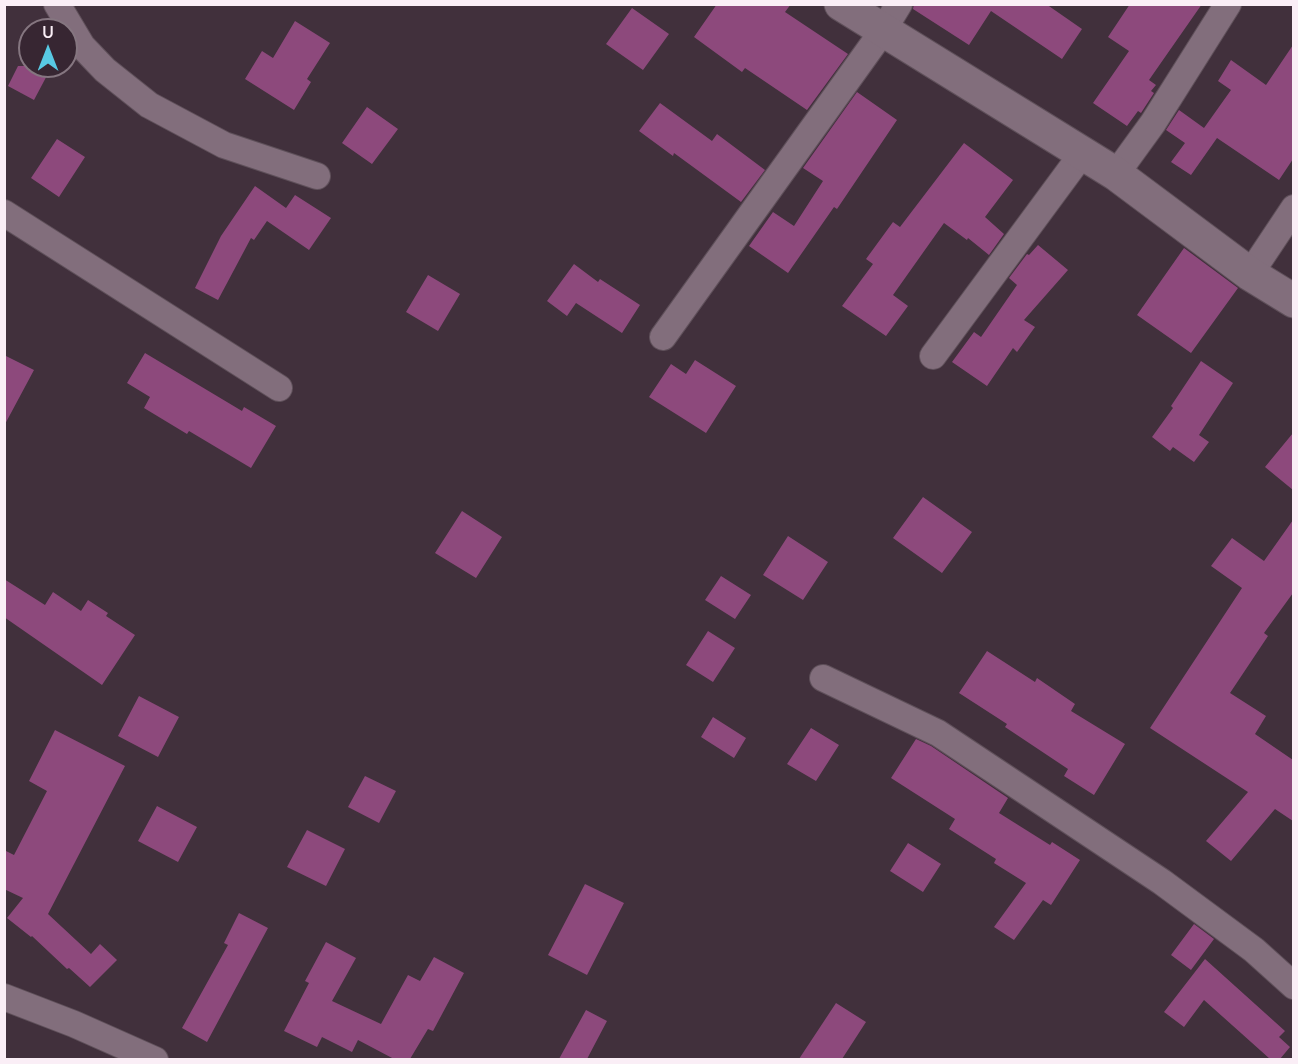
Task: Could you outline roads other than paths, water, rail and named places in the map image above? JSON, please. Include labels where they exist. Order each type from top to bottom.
[{"type":"street","points":[[57,4],[82,46],[105,70],[149,105],[224,145],[317,176]]},
{"type":"street","points":[[841,4],[882,32],[1116,174],[1250,274],[1293,302]]},
{"type":"street","points":[[663,337],[882,32],[899,4]]},
{"type":"street","points":[[1116,174],[1153,123],[1228,4]]},
{"type":"street","points":[[933,356],[1082,154]]},
{"type":"street","points":[[1250,274],[1293,208]]},
{"type":"street","points":[[4,213],[279,388]]},
{"type":"street","points":[[823,678],[938,733],[1162,882],[1254,950],[1293,986]]},
{"type":"street","points":[[4,997],[85,1028],[155,1059]]}]
